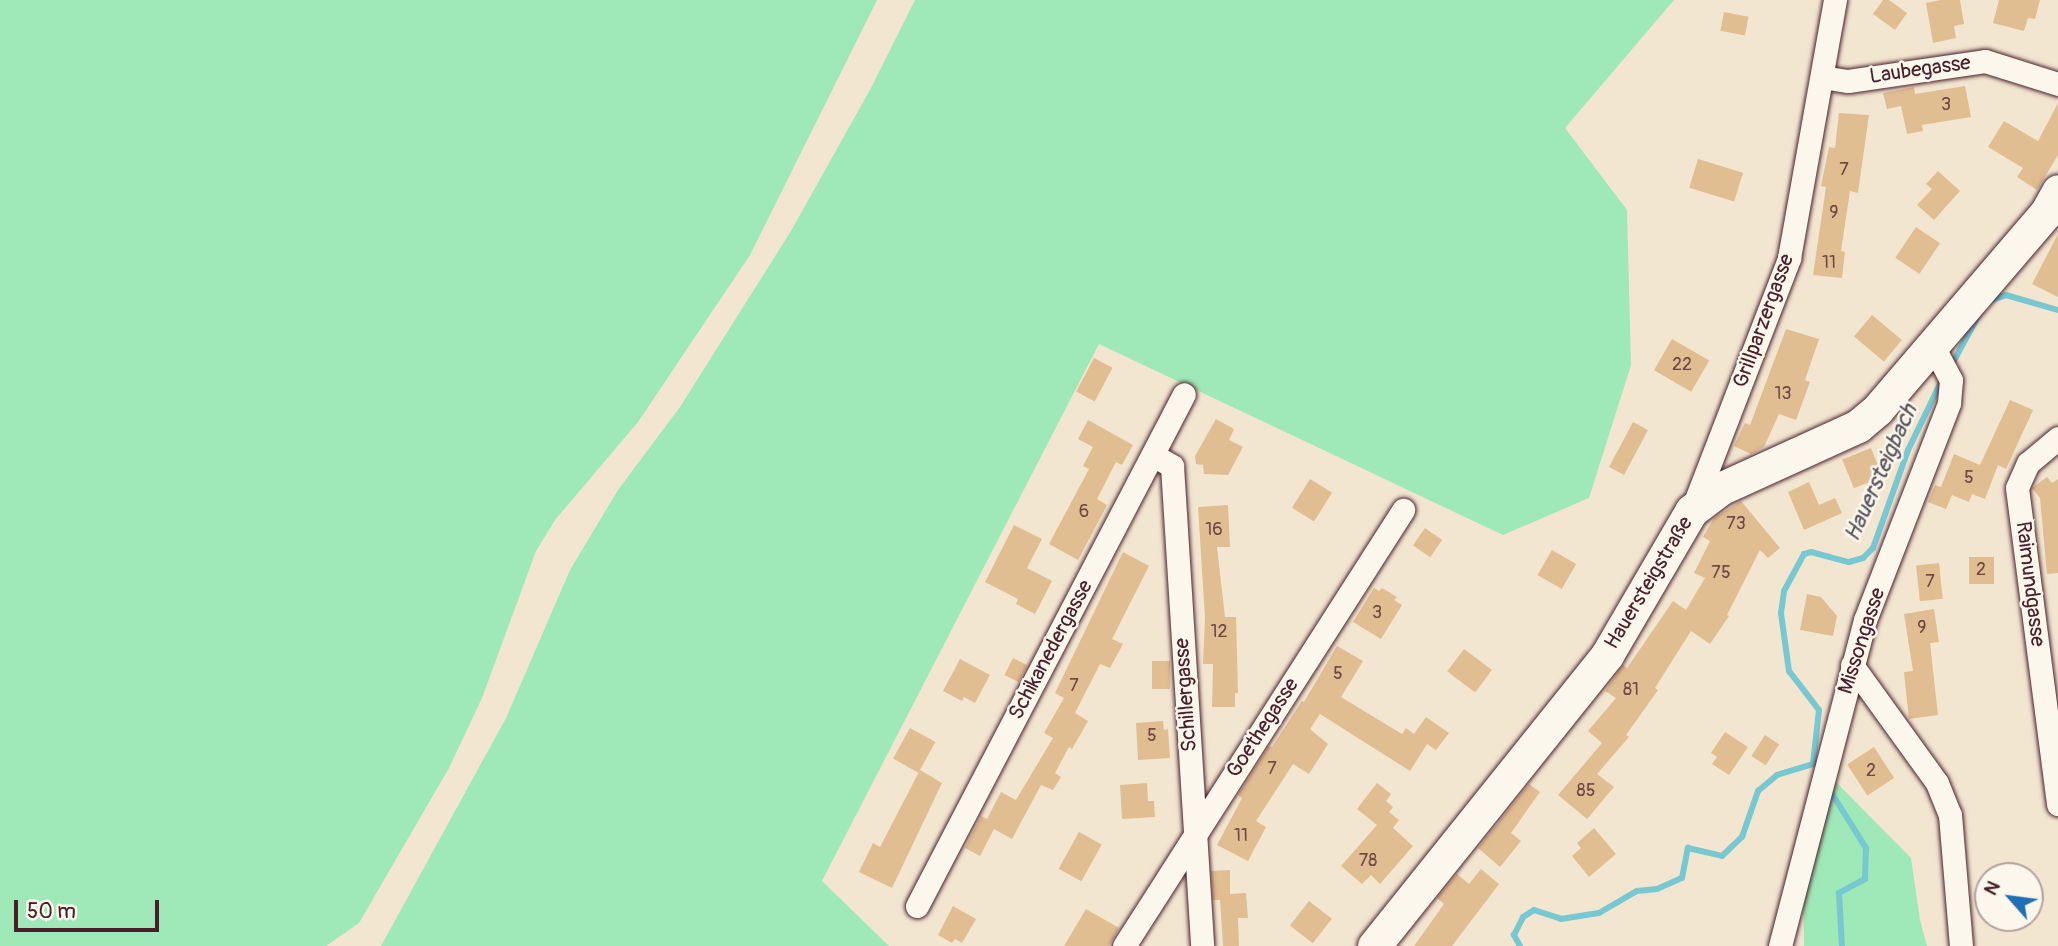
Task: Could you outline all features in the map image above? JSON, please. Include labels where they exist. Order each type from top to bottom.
[{"type":"street","name":"Grillparzergasse","points":[[1691,511],[1783,279],[1835,0]]},
{"type":"street","name":"Laubegasse","points":[[1822,77],[1848,81],[1984,61],[2058,84]]},
{"type":"street","name":"Hauersteigstraße","points":[[1374,946],[1607,654],[1691,511],[1722,488],[1858,426],[1939,358],[2046,213],[2058,191]]},
{"type":"street","name":"Missongasse","points":[[1780,946],[1865,620],[1949,403],[1951,380],[1939,358]]},
{"type":"street","name":"Schikanedergasse","points":[[917,906],[1184,394]]},
{"type":"street","name":"Raimundgasse","points":[[2058,438],[2028,463],[2017,488],[2056,771],[2058,804]]},
{"type":"street","name":"Schillergasse","points":[[1153,455],[1172,466],[1202,946]]},
{"type":"street","name":"Goethegasse","points":[[1124,946],[1403,510]]},
{"type":"street","points":[[1852,665],[1937,783],[1946,804],[1950,815],[1961,946]]},
{"type":"green space","points":[[0,0],[877,0],[750,255],[638,422],[555,520],[536,551],[482,698],[449,768],[359,923],[326,946],[0,946]]},
{"type":"green space","points":[[915,0],[1674,0],[1565,128],[1627,210],[1631,365],[1589,498],[1503,535],[1099,344],[822,881],[889,946],[381,946],[506,718],[570,570],[618,490],[680,407],[791,231],[871,88]]},
{"type":"green space","points":[[1831,777],[1911,858],[1920,920],[1927,946],[1804,946],[1803,871]]},
{"type":"building","points":[[1883,0],[1889,0],[1907,13],[1895,30],[1873,14]]},
{"type":"building","points":[[1960,0],[1964,24],[1954,26],[1956,38],[1933,43],[1926,3]]},
{"type":"building","points":[[1999,0],[2040,0],[2035,19],[2028,18],[2024,31],[1993,23]]},
{"type":"building","points":[[1724,12],[1749,17],[1745,35],[1720,31]]},
{"type":"building","points":[[1965,86],[1971,117],[1922,125],[1923,131],[1907,134],[1901,106],[1887,109],[1883,93],[1914,87],[1915,94]]},
{"type":"building","points":[[2058,103],[2058,155],[2037,190],[2017,177],[2023,168],[1988,147],[2004,121],[2038,141]]},
{"type":"building","points":[[1839,113],[1869,115],[1858,193],[1850,191],[1841,251],[1845,252],[1842,278],[1813,275],[1826,187],[1821,186],[1829,147],[1835,148]]},
{"type":"building","points":[[1698,159],[1743,173],[1734,201],[1689,188]]},
{"type":"building","points":[[1938,171],[1960,191],[1934,220],[1917,205],[1932,189],[1926,184]]},
{"type":"building","points":[[1916,227],[1940,243],[1919,274],[1895,258]]},
{"type":"building","points":[[2058,234],[2058,297],[2032,284]]},
{"type":"building","points":[[1872,315],[1902,340],[1884,362],[1854,336]]},
{"type":"building","points":[[1786,329],[1819,339],[1805,380],[1810,382],[1796,420],[1779,414],[1764,447],[1751,454],[1734,446],[1745,423],[1750,425]]},
{"type":"building","points":[[1672,339],[1709,360],[1691,392],[1654,370]]},
{"type":"building","points":[[1094,358],[1113,368],[1095,401],[1076,392]]},
{"type":"building","points":[[2010,400],[2033,410],[2006,469],[1998,465],[1985,499],[1972,494],[1969,502],[1952,495],[1946,509],[1928,502],[1935,485],[1941,487],[1954,454],[1980,465]]},
{"type":"building","points":[[1216,419],[1234,429],[1229,440],[1243,447],[1228,475],[1204,474],[1203,465],[1196,464],[1195,456]]},
{"type":"building","points":[[1088,420],[1133,445],[1122,465],[1116,462],[1097,499],[1107,505],[1078,560],[1049,544],[1089,469],[1083,466],[1093,447],[1078,439]]},
{"type":"building","points":[[1633,422],[1648,430],[1624,475],[1609,467]]},
{"type":"building","points":[[1871,448],[1883,477],[1854,488],[1842,460]]},
{"type":"building","points":[[2047,477],[2052,483],[2058,479],[2058,573],[2047,574],[2040,498],[2032,488]]},
{"type":"building","points":[[1310,479],[1332,493],[1314,522],[1292,508]]},
{"type":"building","points":[[1809,482],[1819,505],[1835,498],[1842,513],[1804,530],[1788,492]]},
{"type":"building","points":[[1741,501],[1780,548],[1768,558],[1760,550],[1727,615],[1729,616],[1710,644],[1691,631],[1655,688],[1658,690],[1626,735],[1629,737],[1597,774],[1614,787],[1587,819],[1558,795],[1602,743],[1588,731],[1616,698],[1605,691],[1623,665],[1627,668],[1673,601],[1686,610],[1705,578],[1694,573],[1710,541],[1703,537],[1714,518]]},
{"type":"building","points":[[1228,505],[1230,547],[1217,547],[1225,617],[1236,617],[1238,693],[1235,693],[1235,707],[1212,707],[1213,664],[1203,664],[1205,618],[1198,507]]},
{"type":"building","points":[[1014,525],[1042,539],[1027,568],[1052,581],[1035,614],[1016,604],[1018,599],[985,582]]},
{"type":"building","points":[[1425,528],[1442,540],[1430,557],[1413,545]]},
{"type":"building","points":[[1552,550],[1576,564],[1562,589],[1538,575]]},
{"type":"building","points":[[1123,552],[1149,566],[1112,639],[1123,644],[1110,668],[1100,664],[1075,713],[1088,721],[1072,749],[1069,747],[1055,773],[1061,777],[1053,790],[1041,785],[1012,839],[994,829],[980,856],[965,848],[981,816],[987,819],[1001,792],[1016,800],[1053,738],[1044,733],[1064,698],[1055,693]]},
{"type":"building","points":[[1969,557],[1994,557],[1994,584],[1969,584]]},
{"type":"building","points":[[1939,563],[1943,599],[1920,601],[1916,565]]},
{"type":"building","points":[[1374,588],[1379,591],[1382,588],[1397,597],[1394,600],[1402,605],[1381,639],[1353,622]]},
{"type":"building","points":[[1807,594],[1821,597],[1837,616],[1833,636],[1800,630]]},
{"type":"building","points":[[1934,609],[1939,642],[1930,643],[1938,715],[1909,719],[1904,672],[1913,671],[1904,614]]},
{"type":"building","points":[[1337,646],[1363,661],[1341,697],[1402,734],[1406,728],[1414,734],[1426,717],[1449,733],[1436,750],[1427,744],[1410,771],[1320,714],[1310,729],[1328,744],[1309,774],[1293,764],[1256,821],[1266,827],[1248,861],[1217,845],[1242,798],[1238,795],[1269,746],[1272,747],[1302,701],[1304,702]]},
{"type":"building","points":[[1464,649],[1492,670],[1475,692],[1447,671]]},
{"type":"building","points":[[1013,658],[1027,665],[1019,682],[1004,675]]},
{"type":"building","points":[[960,659],[990,675],[975,703],[964,697],[962,701],[943,691]]},
{"type":"building","points":[[1152,661],[1170,661],[1170,689],[1152,689]]},
{"type":"building","points":[[1163,721],[1164,730],[1168,729],[1170,758],[1138,760],[1136,723]]},
{"type":"building","points":[[910,728],[935,742],[918,773],[893,759]]},
{"type":"building","points":[[1725,732],[1748,747],[1729,775],[1712,764],[1717,757],[1711,753]]},
{"type":"building","points":[[1765,735],[1779,744],[1766,765],[1751,756]]},
{"type":"building","points":[[1874,747],[1894,778],[1867,795],[1847,764]]},
{"type":"building","points":[[920,770],[942,783],[892,888],[859,872],[873,843],[880,847]]},
{"type":"building","points":[[1147,783],[1148,801],[1154,801],[1155,817],[1122,819],[1120,785]]},
{"type":"building","points":[[1377,783],[1391,794],[1386,801],[1393,807],[1389,812],[1399,820],[1393,828],[1413,846],[1380,884],[1371,875],[1362,884],[1341,866],[1377,825],[1357,809]]},
{"type":"building","points":[[1529,784],[1540,792],[1511,833],[1521,841],[1500,867],[1478,848]]},
{"type":"building","points":[[1594,828],[1616,854],[1589,877],[1572,856],[1581,848],[1577,843]]},
{"type":"building","points":[[1079,832],[1102,845],[1081,881],[1059,869]]},
{"type":"building","points":[[1481,869],[1499,884],[1452,946],[1414,946],[1444,904],[1437,898],[1457,874],[1469,884]]},
{"type":"building","points":[[1230,870],[1230,894],[1246,893],[1248,918],[1238,918],[1239,946],[1223,946],[1220,900],[1213,900],[1211,871]]},
{"type":"building","points":[[1309,901],[1332,919],[1313,943],[1290,925]]},
{"type":"building","points":[[953,906],[976,919],[962,943],[955,939],[952,943],[938,935]]},
{"type":"building","points":[[1086,909],[1119,928],[1109,946],[1064,946]]},
{"type":"waterway","name":"Hauersteigbach","points":[[1989,301],[2006,295],[2058,310]]},
{"type":"waterway","name":"Hauersteigbach","points":[[1951,366],[1981,311]]},
{"type":"waterway","name":"Hauersteigbach","points":[[1520,946],[1514,935],[1523,917],[1534,910],[1561,919],[1599,913],[1637,891],[1657,889],[1682,878],[1688,848],[1722,856],[1742,837],[1758,791],[1777,775],[1813,764],[1819,710],[1789,671],[1781,613],[1784,591],[1804,554],[1811,552],[1849,562],[1863,558],[1873,548],[1908,450],[1943,378]]},
{"type":"waterway","points":[[1829,789],[1866,848],[1865,879],[1839,893],[1842,946]]}]
